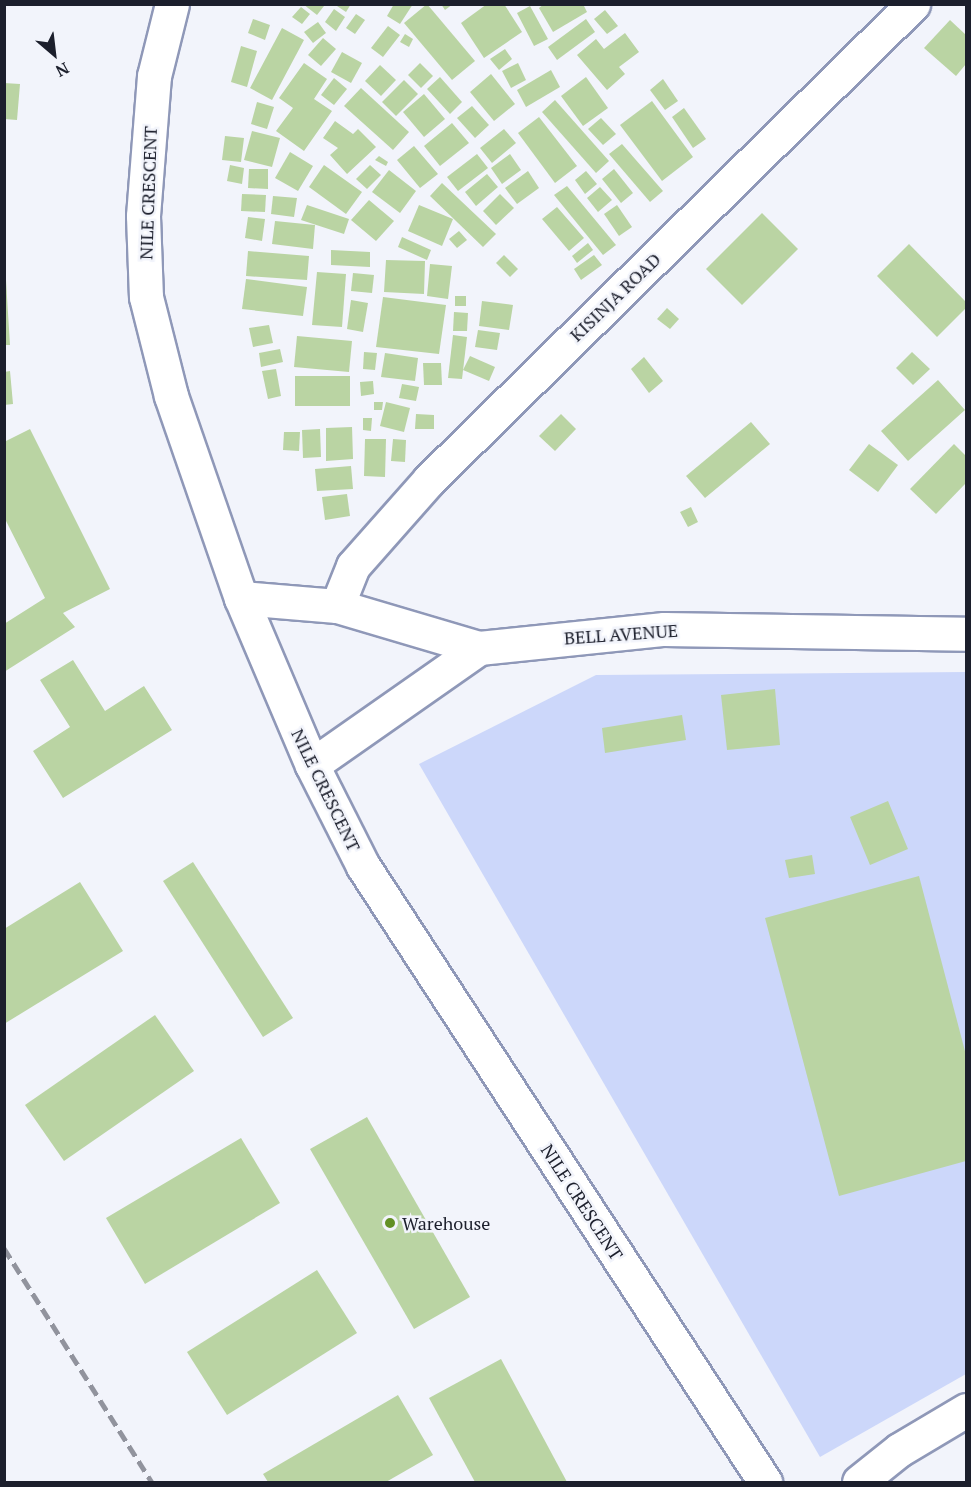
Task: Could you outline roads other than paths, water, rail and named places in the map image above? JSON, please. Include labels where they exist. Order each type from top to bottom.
[{"type":"street","name":"NILE CRESCENT","points":[[172,4],[154,76],[143,216],[146,297],[171,396],[241,598],[312,765],[374,884],[765,1482]]},
{"type":"street","name":"KISINJA ROAD","points":[[337,606],[353,567],[429,480],[913,4]]},
{"type":"street","points":[[241,598],[337,606],[479,648]]},
{"type":"street","name":"BELL AVENUE","points":[[312,765],[479,648],[664,629],[966,634]]},
{"type":"street","points":[[859,1482],[899,1450],[966,1410]]},
{"type":"railway","points":[[4,1248],[152,1482]]},
{"type":"place","name":"Warehouse","points":[[390,1223]]}]
